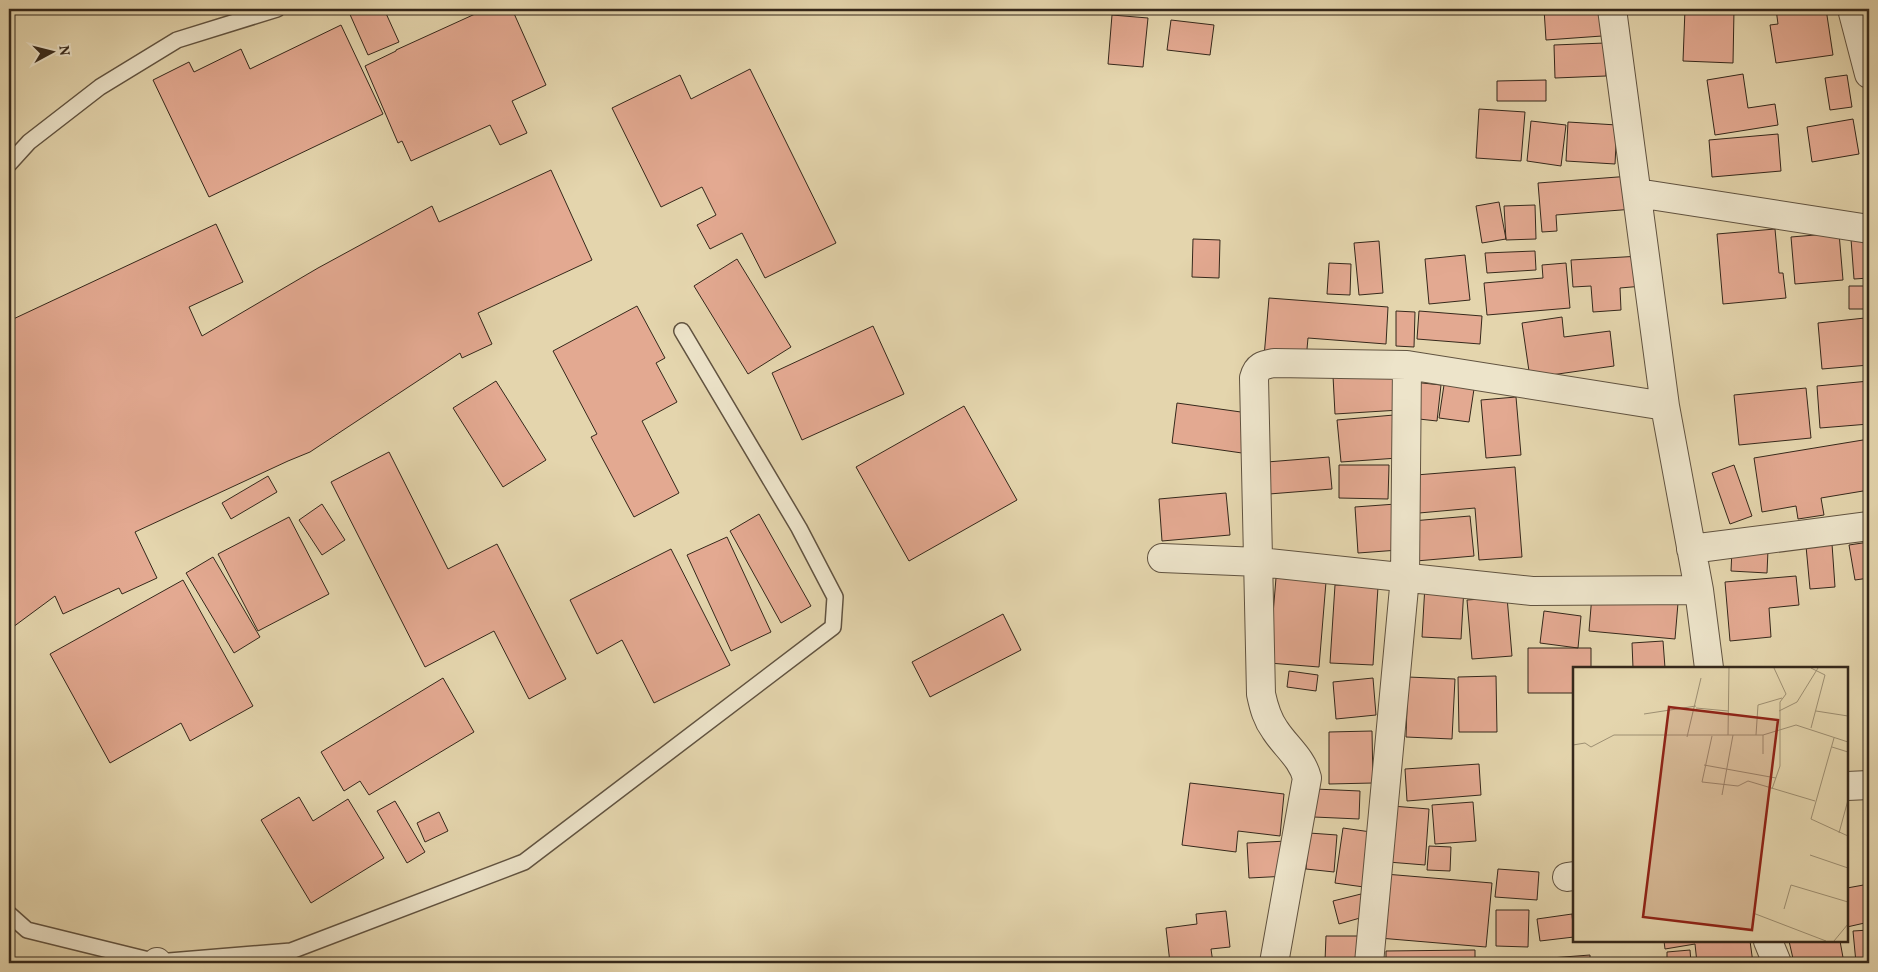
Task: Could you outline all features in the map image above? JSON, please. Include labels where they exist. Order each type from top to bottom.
[{"type":"street","points":[[1612,9],[1666,406],[1699,590],[1709,667]]},
{"type":"street","points":[[1852,9],[1869,74]]},
{"type":"street","points":[[1637,193],[1869,229]]},
{"type":"street","points":[[1274,963],[1307,778],[1302,763],[1265,715],[1261,694],[1254,378],[1256,371],[1262,365],[1274,363],[1408,365],[1666,406]]},
{"type":"street","points":[[1369,963],[1405,577],[1408,365]]},
{"type":"street","points":[[1691,549],[1869,526]]},
{"type":"street","points":[[1162,558],[1258,562],[1532,591],[1699,590]]},
{"type":"street","points":[[1848,786],[1869,785]]},
{"type":"street","points":[[1768,942],[1777,963]]},
{"type":"lane","points":[[9,164],[29,142],[100,87],[177,40],[277,9]]},
{"type":"lane","points":[[9,914],[27,930],[157,963],[291,950],[524,862],[833,627],[835,597],[799,528],[682,331]]},
{"type":"building","points":[[384,9],[399,42],[368,55],[348,10]]},
{"type":"building","points":[[486,9],[512,9],[546,85],[512,101],[527,133],[500,145],[490,125],[411,161],[402,141],[398,143],[365,66]]},
{"type":"building","points":[[1544,9],[1599,9],[1602,36],[1546,40]]},
{"type":"building","points":[[1685,9],[1734,10],[1733,63],[1683,61]]},
{"type":"building","points":[[1776,9],[1826,9],[1833,55],[1776,63],[1770,25],[1778,24]]},
{"type":"building","points":[[1112,15],[1148,18],[1143,67],[1108,64]]},
{"type":"building","points":[[1171,20],[1214,25],[1210,55],[1167,50]]},
{"type":"building","points":[[341,25],[383,114],[209,197],[153,80],[189,62],[194,72],[241,49],[250,69]]},
{"type":"building","points":[[1605,43],[1606,76],[1555,78],[1554,45]]},
{"type":"building","points":[[750,69],[836,243],[765,278],[742,233],[710,249],[697,225],[716,215],[702,187],[661,207],[612,108],[680,75],[691,99]]},
{"type":"building","points":[[1743,74],[1748,108],[1775,104],[1778,125],[1715,135],[1707,80]]},
{"type":"building","points":[[1847,75],[1852,107],[1830,110],[1825,78]]},
{"type":"building","points":[[1546,80],[1546,101],[1497,101],[1497,81]]},
{"type":"building","points":[[1479,109],[1525,112],[1521,161],[1476,158]]},
{"type":"building","points":[[1853,119],[1859,154],[1812,162],[1807,127]]},
{"type":"building","points":[[1531,121],[1566,125],[1561,166],[1527,161]]},
{"type":"building","points":[[1568,122],[1617,125],[1615,164],[1566,161]]},
{"type":"building","points":[[1778,134],[1781,171],[1712,177],[1709,140]]},
{"type":"building","points":[[551,170],[592,260],[478,313],[492,344],[462,358],[460,353],[310,452],[135,532],[157,578],[122,594],[119,588],[63,614],[55,596],[9,630],[9,321],[216,224],[243,282],[189,307],[202,336],[318,268],[432,206],[439,222]]},
{"type":"building","points":[[1631,176],[1634,209],[1556,215],[1557,231],[1542,232],[1538,183]]},
{"type":"building","points":[[1499,202],[1506,239],[1482,243],[1476,206]]},
{"type":"building","points":[[1535,205],[1536,239],[1506,240],[1504,206]]},
{"type":"building","points":[[1775,229],[1779,273],[1783,273],[1786,298],[1723,304],[1717,234]]},
{"type":"building","points":[[1839,233],[1843,280],[1795,284],[1791,237]]},
{"type":"building","points":[[1869,238],[1869,278],[1854,279],[1851,239]]},
{"type":"building","points":[[1193,239],[1220,240],[1219,278],[1192,277]]},
{"type":"building","points":[[1379,241],[1383,293],[1359,295],[1354,243]]},
{"type":"building","points":[[1535,251],[1536,270],[1487,273],[1485,253]]},
{"type":"building","points":[[1465,255],[1470,300],[1429,304],[1425,259]]},
{"type":"building","points":[[1641,256],[1643,286],[1620,288],[1621,310],[1593,312],[1591,286],[1573,287],[1571,260]]},
{"type":"building","points":[[737,259],[791,347],[748,374],[694,286]]},
{"type":"building","points":[[1329,263],[1351,264],[1350,295],[1327,294]]},
{"type":"building","points":[[1566,263],[1570,308],[1487,315],[1484,283],[1543,278],[1542,265]]},
{"type":"building","points":[[1849,286],[1869,286],[1869,309],[1849,309]]},
{"type":"building","points":[[1269,298],[1388,307],[1386,344],[1308,338],[1306,360],[1264,357]]},
{"type":"building","points":[[637,306],[665,358],[656,363],[677,402],[642,421],[679,493],[634,517],[591,437],[597,434],[553,351]]},
{"type":"building","points":[[1396,311],[1415,312],[1414,347],[1396,346]]},
{"type":"building","points":[[1419,311],[1482,316],[1480,344],[1417,339]]},
{"type":"building","points":[[1562,317],[1564,337],[1610,331],[1614,366],[1530,378],[1522,323]]},
{"type":"building","points":[[1865,318],[1869,365],[1822,369],[1818,323]]},
{"type":"building","points":[[873,326],[904,394],[802,440],[772,373]]},
{"type":"building","points":[[1398,371],[1400,410],[1335,414],[1333,376]]},
{"type":"building","points":[[496,381],[546,460],[503,487],[453,408]]},
{"type":"building","points":[[1869,381],[1869,424],[1820,428],[1817,386]]},
{"type":"building","points":[[1413,382],[1441,385],[1437,421],[1410,418]]},
{"type":"building","points":[[1444,385],[1474,389],[1469,422],[1439,418]]},
{"type":"building","points":[[1806,388],[1811,438],[1739,445],[1734,395]]},
{"type":"building","points":[[1516,397],[1521,455],[1486,458],[1481,400]]},
{"type":"building","points":[[1177,403],[1248,413],[1242,453],[1172,443]]},
{"type":"building","points":[[964,406],[1017,500],[909,561],[856,467]]},
{"type":"building","points":[[1394,415],[1398,458],[1341,462],[1337,420]]},
{"type":"building","points":[[1869,439],[1869,490],[1821,498],[1824,515],[1798,519],[1796,506],[1762,512],[1754,458]]},
{"type":"building","points":[[389,452],[448,569],[497,544],[566,679],[529,699],[494,631],[425,667],[331,482]]},
{"type":"building","points":[[1329,457],[1332,489],[1269,494],[1267,462]]},
{"type":"building","points":[[1339,465],[1389,465],[1388,499],[1339,498]]},
{"type":"building","points":[[1734,465],[1752,516],[1730,524],[1712,473]]},
{"type":"building","points":[[1515,467],[1522,557],[1479,560],[1475,508],[1419,513],[1416,475]]},
{"type":"building","points":[[268,476],[277,492],[231,519],[222,503]]},
{"type":"building","points":[[1226,493],[1230,535],[1162,541],[1159,499]]},
{"type":"building","points":[[322,504],[345,540],[322,555],[299,520]]},
{"type":"building","points":[[1396,504],[1399,550],[1358,553],[1355,507]]},
{"type":"building","points":[[759,514],[811,606],[781,623],[730,531]]},
{"type":"building","points":[[1470,516],[1474,556],[1416,561],[1412,521]]},
{"type":"building","points":[[289,517],[329,594],[258,631],[218,554]]},
{"type":"building","points":[[727,537],[771,632],[731,651],[687,555]]},
{"type":"building","points":[[1869,542],[1869,578],[1855,580],[1849,545]]},
{"type":"building","points":[[1832,544],[1835,587],[1810,589],[1806,546]]},
{"type":"building","points":[[671,549],[730,665],[654,703],[622,640],[597,654],[570,600]]},
{"type":"building","points":[[1732,549],[1768,550],[1767,573],[1731,571]]},
{"type":"building","points":[[213,557],[260,637],[234,653],[186,573]]},
{"type":"building","points":[[1796,576],[1799,605],[1769,608],[1771,637],[1730,641],[1725,582]]},
{"type":"building","points":[[1276,578],[1326,582],[1319,667],[1269,663]]},
{"type":"building","points":[[183,580],[253,706],[190,741],[181,723],[110,763],[50,654]]},
{"type":"building","points":[[1335,585],[1378,587],[1373,665],[1330,663]]},
{"type":"building","points":[[1425,585],[1464,587],[1461,639],[1422,637]]},
{"type":"building","points":[[1592,595],[1678,603],[1675,639],[1589,631]]},
{"type":"building","points":[[1507,597],[1512,656],[1472,659],[1467,600]]},
{"type":"building","points":[[1544,611],[1581,616],[1578,648],[1540,643]]},
{"type":"building","points":[[1003,614],[1021,650],[930,697],[912,662]]},
{"type":"building","points":[[1663,641],[1665,667],[1633,667],[1632,643]]},
{"type":"building","points":[[1528,648],[1591,648],[1591,667],[1573,667],[1573,693],[1528,693]]},
{"type":"building","points":[[1289,671],[1318,675],[1316,691],[1287,687]]},
{"type":"building","points":[[1496,676],[1497,732],[1459,732],[1458,677]]},
{"type":"building","points":[[1408,677],[1455,679],[1452,739],[1406,737]]},
{"type":"building","points":[[443,678],[474,732],[369,795],[360,781],[344,791],[321,752]]},
{"type":"building","points":[[1373,678],[1376,715],[1336,719],[1333,682]]},
{"type":"building","points":[[1869,690],[1869,731],[1868,732],[1864,691]]},
{"type":"building","points":[[1372,731],[1373,783],[1329,784],[1329,732]]},
{"type":"building","points":[[1479,764],[1481,795],[1407,801],[1405,769]]},
{"type":"building","points":[[1190,783],[1284,794],[1280,836],[1238,831],[1236,852],[1182,845]]},
{"type":"building","points":[[1315,789],[1360,791],[1359,819],[1314,817]]},
{"type":"building","points":[[299,797],[313,821],[348,799],[384,858],[311,903],[261,820]]},
{"type":"building","points":[[395,801],[425,852],[407,863],[377,811]]},
{"type":"building","points":[[1473,802],[1476,841],[1435,844],[1432,805]]},
{"type":"building","points":[[1392,806],[1429,809],[1425,865],[1388,862]]},
{"type":"building","points":[[439,812],[448,831],[425,842],[417,823]]},
{"type":"building","points":[[1343,828],[1378,833],[1371,888],[1335,883]]},
{"type":"building","points":[[1309,833],[1337,835],[1334,872],[1306,869]]},
{"type":"building","points":[[1287,841],[1288,876],[1249,878],[1247,843]]},
{"type":"building","points":[[1429,846],[1451,847],[1450,871],[1427,870]]},
{"type":"building","points":[[1498,869],[1539,872],[1537,900],[1495,897]]},
{"type":"building","points":[[1385,874],[1492,883],[1486,947],[1379,938]]},
{"type":"building","points":[[1869,884],[1869,922],[1848,927],[1848,888]]},
{"type":"building","points":[[1361,894],[1367,916],[1339,924],[1333,901]]},
{"type":"building","points":[[1496,910],[1529,910],[1528,947],[1496,946]]},
{"type":"building","points":[[1226,911],[1230,947],[1211,949],[1213,963],[1170,963],[1166,928],[1197,924],[1196,914]]},
{"type":"building","points":[[1572,914],[1573,937],[1540,941],[1537,919]]},
{"type":"building","points":[[1869,930],[1869,963],[1856,963],[1853,931]]},
{"type":"building","points":[[1326,936],[1359,936],[1359,961],[1325,961]]},
{"type":"building","points":[[1664,942],[1750,942],[1753,963],[1697,963],[1695,944],[1665,949]]},
{"type":"building","points":[[1789,942],[1840,942],[1844,963],[1794,963]]},
{"type":"building","points":[[1475,950],[1475,963],[1386,963],[1386,951]]},
{"type":"building","points":[[1690,950],[1691,963],[1667,963],[1667,952]]},
{"type":"building","points":[[1590,955],[1590,963],[1485,963]]}]
